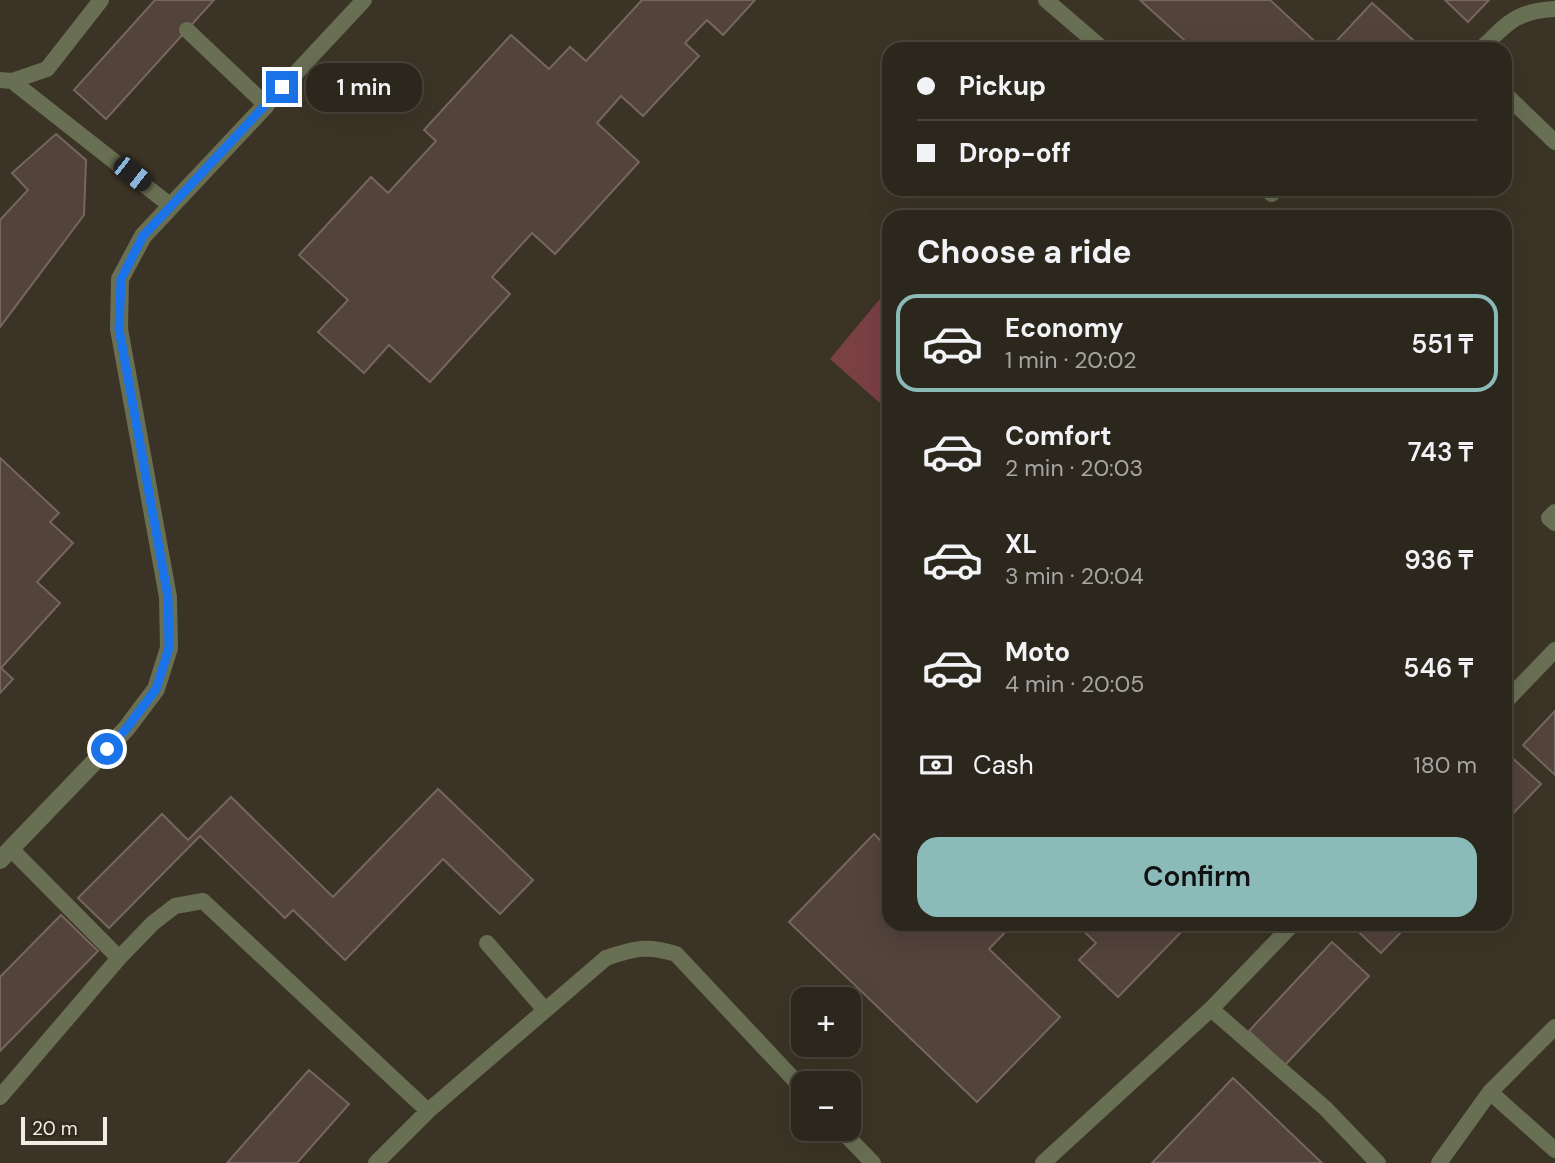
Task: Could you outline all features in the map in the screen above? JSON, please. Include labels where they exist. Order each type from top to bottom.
[{"type":"street","points":[[6,855],[126,729],[156,689],[169,648],[168,597],[119,329],[121,279],[143,236],[266,104]]},
{"type":"lane","points":[[6,81],[47,69],[101,0]]},
{"type":"lane","points":[[187,30],[266,104],[363,0]]},
{"type":"lane","points":[[1046,0],[1095,42]]},
{"type":"lane","points":[[1488,42],[1511,19],[1536,10],[1555,9]]},
{"type":"lane","points":[[6,81],[172,205]]},
{"type":"lane","points":[[1512,101],[1555,142]]},
{"type":"lane","points":[[1555,512],[1549,518],[1555,523]]},
{"type":"lane","points":[[1512,695],[1555,650]]},
{"type":"lane","points":[[6,855],[119,958]]},
{"type":"lane","points":[[0,1097],[119,958],[153,923],[175,906],[203,901],[428,1111]]},
{"type":"lane","points":[[1043,1163],[1211,1009],[1286,931]]},
{"type":"lane","points":[[487,943],[545,1010]]},
{"type":"lane","points":[[376,1163],[428,1111],[606,958],[635,948],[660,949],[676,954],[791,1076]]},
{"type":"lane","points":[[1211,1009],[1325,1108],[1378,1163]]},
{"type":"lane","points":[[1439,1163],[1490,1092],[1555,1027]]},
{"type":"lane","points":[[1490,1092],[1555,1150]]},
{"type":"lane","points":[[852,1141],[873,1163]]},
{"type":"shaded area","points":[[882,296],[882,405],[830,359]]},
{"type":"building","points":[[155,0],[214,0],[106,119],[74,90]]},
{"type":"building","points":[[642,0],[755,0],[723,35],[707,20],[685,43],[699,56],[643,116],[621,96],[597,123],[639,162],[555,254],[532,233],[492,277],[510,294],[430,382],[389,345],[364,373],[318,332],[348,300],[299,255],[371,177],[388,193],[436,141],[424,130],[511,35],[549,69],[570,47],[586,61]]},
{"type":"building","points":[[1140,0],[1270,0],[1315,42],[1186,42]]},
{"type":"building","points":[[1445,0],[1489,0],[1468,22]]},
{"type":"building","points":[[1372,3],[1415,42],[1336,42]]},
{"type":"building","points":[[56,134],[86,160],[84,215],[0,327],[0,220],[28,190],[12,173]]},
{"type":"building","points":[[0,458],[59,513],[50,522],[73,543],[37,582],[60,603],[1,668],[13,679],[0,693]]},
{"type":"building","points":[[1555,711],[1555,775],[1523,745]]},
{"type":"building","points":[[1512,758],[1541,784],[1512,815]]},
{"type":"building","points":[[438,789],[533,880],[500,914],[443,859],[345,960],[293,910],[285,918],[200,836],[109,928],[78,898],[162,814],[188,840],[231,797],[333,897]]},
{"type":"building","points":[[874,834],[882,842],[882,931],[1006,931],[989,949],[1060,1017],[977,1102],[861,991],[861,987],[857,987],[789,922]]},
{"type":"building","points":[[61,915],[98,951],[0,1051],[0,977]]},
{"type":"building","points":[[1083,931],[1182,931],[1118,997],[1079,960],[1096,943]]},
{"type":"building","points":[[1357,931],[1402,931],[1381,953]]},
{"type":"building","points":[[1332,942],[1369,976],[1285,1065],[1249,1031]]},
{"type":"building","points":[[309,1070],[349,1104],[297,1163],[227,1163]]},
{"type":"building","points":[[1233,1078],[1322,1163],[1152,1163]]},
{"type":"route","points":[[107,749],[156,689],[169,648],[168,597],[119,329],[121,279],[143,236],[282,87]]}]
